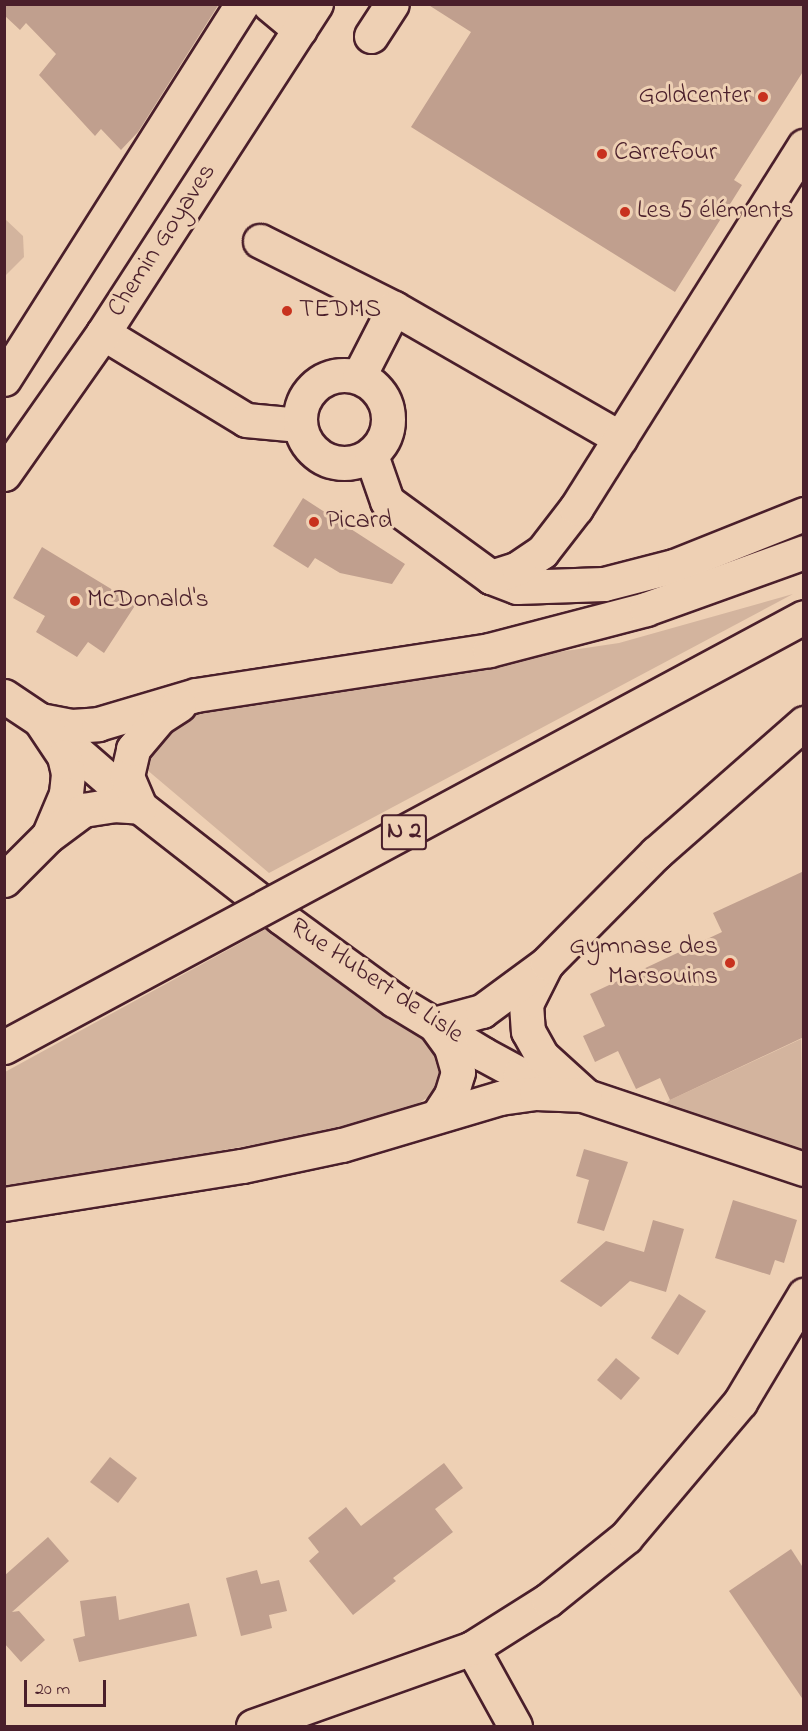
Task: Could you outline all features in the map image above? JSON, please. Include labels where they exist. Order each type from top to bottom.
[{"type":"main road","points":[[4,379],[242,4]]},
{"type":"main road","points":[[269,4],[308,17]]},
{"type":"main road","points":[[371,36],[392,4]]},
{"type":"main road","name":"Chemin Goyaves","points":[[4,474],[103,333],[308,17]]},
{"type":"main road","points":[[491,577],[518,568],[542,552],[576,508],[804,146]]},
{"type":"main road","points":[[260,241],[394,308],[620,438]]},
{"type":"main road","points":[[359,376],[394,308]]},
{"type":"main road","points":[[103,333],[246,420],[300,425]]},
{"type":"main road","points":[[336,375],[359,376],[379,390],[389,412],[386,436],[371,455],[354,463],[334,463],[317,454],[305,440],[300,425],[302,403],[316,385],[336,375]]},
{"type":"main road","points":[[371,455],[387,501],[491,577],[517,587],[604,584],[674,566],[804,514]]},
{"type":"main road","points":[[40,720],[72,726],[98,724],[196,694],[489,650],[646,609],[804,552]]},
{"type":"main road","name":"N 2","points":[[4,1047],[804,617]]},
{"type":"main road","points":[[4,880],[48,836],[83,810],[114,805],[140,807],[127,777],[133,749],[159,718],[196,694]]},
{"type":"main road","name":"Rue Hubert de Lisle","points":[[4,696],[40,720],[140,807],[375,986],[434,1024],[520,1074],[804,1169]]},
{"type":"main road","points":[[40,720],[64,756],[68,774],[66,794],[48,836]]},
{"type":"main road","points":[[438,1115],[451,1095],[458,1072],[451,1047],[434,1024],[482,1011],[547,963],[656,853],[804,723]]},
{"type":"main road","points":[[547,963],[526,1004],[528,1031],[542,1056],[585,1095]]},
{"type":"main road","points":[[4,1204],[253,1164],[342,1145],[500,1098],[536,1094],[585,1095]]},
{"type":"main road","points":[[253,1726],[472,1648],[548,1600],[626,1538],[740,1402],[804,1295]]},
{"type":"main road","points":[[472,1648],[515,1726]]},
{"type":"shaded area","points":[[4,218],[23,236],[24,257],[5,276]]},
{"type":"shaded area","points":[[793,594],[269,873],[146,769],[157,743],[178,721],[207,704],[619,643]]},
{"type":"shaded area","points":[[266,929],[385,1015],[432,1044],[449,1071],[433,1094],[400,1115],[308,1135],[5,1189],[5,1072]]},
{"type":"shaded area","points":[[801,1039],[803,1160],[652,1114],[670,1100]]},
{"type":"building","points":[[4,4],[219,4],[138,132],[121,150],[101,129],[95,136],[39,75],[56,54],[26,23],[20,30],[4,15]]},
{"type":"building","name":"Carrefour","points":[[427,4],[804,4],[804,70],[734,180],[742,185],[675,292],[411,127],[471,32]]},
{"type":"building","name":"Picard","points":[[303,498],[405,564],[392,584],[340,573],[315,558],[308,568],[273,546]]},
{"type":"building","name":"McDonald's","points":[[42,547],[136,604],[104,653],[88,642],[77,657],[36,632],[45,616],[13,598]]},
{"type":"building","name":"Gymnase des Marsouins","points":[[804,871],[804,1037],[670,1100],[660,1078],[636,1089],[618,1051],[595,1062],[583,1036],[605,1026],[590,994],[722,932],[713,913]]},
{"type":"building","points":[[584,1149],[628,1162],[604,1231],[577,1223],[589,1180],[576,1176]]},
{"type":"building","points":[[733,1200],[797,1220],[784,1263],[775,1260],[770,1275],[715,1258]]},
{"type":"building","points":[[653,1220],[684,1229],[666,1292],[630,1281],[601,1307],[560,1281],[606,1241],[644,1252]]},
{"type":"building","points":[[679,1294],[706,1311],[678,1355],[651,1338]]},
{"type":"building","points":[[616,1358],[640,1378],[621,1400],[597,1380]]},
{"type":"building","points":[[110,1457],[137,1478],[118,1503],[90,1482]]},
{"type":"building","points":[[444,1463],[463,1488],[435,1509],[453,1532],[393,1578],[396,1581],[353,1615],[309,1561],[319,1552],[308,1538],[346,1507],[361,1526]]},
{"type":"building","points":[[48,1537],[69,1561],[12,1612],[19,1611],[45,1640],[21,1662],[4,1643],[4,1576]]},
{"type":"building","points":[[791,1549],[804,1569],[804,1701],[729,1591]]},
{"type":"building","points":[[257,1570],[261,1584],[279,1580],[287,1611],[269,1615],[272,1628],[241,1636],[226,1578]]},
{"type":"building","points":[[116,1596],[119,1620],[189,1603],[197,1636],[79,1662],[73,1639],[85,1636],[80,1601]]},
{"type":"place","name":"Goldcenter","points":[[763,97]]},
{"type":"place","name":"Carrefour","points":[[602,154]]},
{"type":"place","name":"Les 5 éléments","points":[[625,212]]},
{"type":"place","name":"TEDMS","points":[[287,311]]},
{"type":"place","name":"Picard","points":[[314,522]]},
{"type":"place","name":"McDonald's","points":[[75,601]]},
{"type":"place","name":"Gymnase des Marsouins","points":[[730,963]]}]
